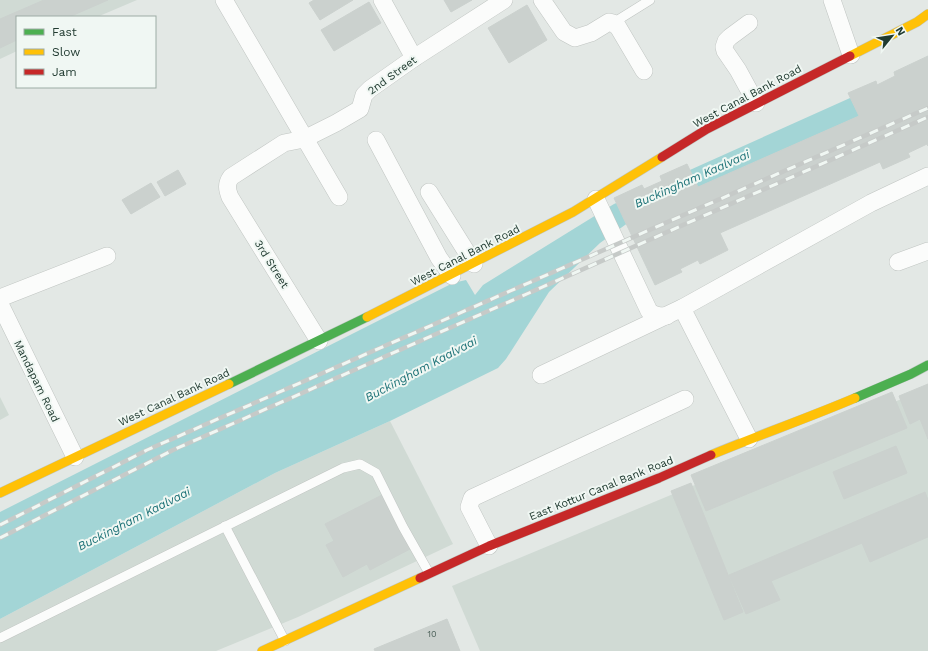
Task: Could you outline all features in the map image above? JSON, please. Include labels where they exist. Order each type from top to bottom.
[{"type":"street","points":[[224,0],[338,197]]},
{"type":"street","points":[[382,0],[414,58]]},
{"type":"street","name":"2nd Street","points":[[227,186],[231,177],[284,143],[304,139],[360,109],[364,95],[370,89],[414,58],[504,0]]},
{"type":"street","points":[[542,0],[564,32],[575,38],[591,33],[609,22],[613,23],[618,27],[644,71]]},
{"type":"street","points":[[832,0],[851,55]]},
{"type":"street","name":"West Canal Bank Road","points":[[0,493],[319,341],[598,203],[707,129],[917,22],[928,14]]},
{"type":"street","points":[[750,23],[730,37],[726,41],[724,47],[756,104]]},
{"type":"street","points":[[376,140],[439,258],[452,276]]},
{"type":"street","points":[[541,375],[667,316],[871,203],[928,176]]},
{"type":"street","name":"3rd Street","points":[[227,186],[230,197],[319,341]]},
{"type":"street","points":[[429,192],[474,264]]},
{"type":"street","points":[[598,203],[649,311],[654,315],[667,316]]},
{"type":"street","points":[[898,262],[928,251]]},
{"type":"street","points":[[0,298],[107,256]]},
{"type":"street","name":"Mandapam Road","points":[[0,304],[75,457]]},
{"type":"street","points":[[682,308],[749,439]]},
{"type":"street","name":"East Kottur Canal Bank Road","points":[[262,651],[288,646],[430,574],[489,546],[659,478],[749,439],[824,411],[911,374],[928,365]]},
{"type":"street","points":[[489,546],[471,513],[469,507],[472,498],[685,399]]},
{"type":"lane","points":[[613,23],[650,0]]},
{"type":"lane","points":[[0,638],[343,468],[360,464],[376,473],[403,527],[430,574]]},
{"type":"lane","points":[[225,526],[288,646]]},
{"type":"shaded area","points":[[0,0],[137,0],[99,16],[16,16],[16,51],[0,59]]},
{"type":"shaded area","points":[[928,388],[928,651],[480,651],[452,586]]},
{"type":"shaded area","points":[[0,397],[9,415],[0,420]]},
{"type":"shaded area","points":[[390,421],[453,544],[298,617],[216,651],[0,651],[0,619],[275,473]]},
{"type":"water","name":"Buckingham Kaalvaai","points":[[928,63],[928,93],[643,212],[600,243],[549,292],[506,359],[498,368],[390,421],[275,473],[0,619],[0,512],[453,283],[466,280],[475,295],[483,285],[614,204]]},
{"type":"building","points":[[44,0],[108,0],[71,16],[16,16],[16,40],[0,48],[0,19]]},
{"type":"building","points":[[314,0],[353,0],[320,20],[309,3]]},
{"type":"building","points":[[444,0],[472,0],[451,12]]},
{"type":"building","points":[[369,2],[381,23],[334,51],[321,30]]},
{"type":"building","points":[[527,5],[547,40],[509,63],[488,28]]},
{"type":"building","points":[[928,56],[928,146],[927,144],[908,153],[910,157],[883,169],[880,162],[720,233],[728,250],[700,264],[698,260],[680,269],[682,272],[655,285],[614,198],[642,185],[644,189],[662,181],[660,176],[687,164],[698,187],[859,116],[848,93],[876,81],[877,85],[895,76],[894,72]]},
{"type":"building","points":[[178,170],[186,184],[165,196],[157,182]]},
{"type":"building","points":[[151,183],[160,197],[131,214],[122,200]]},
{"type":"building","points":[[928,384],[928,439],[920,419],[910,424],[899,396]]},
{"type":"building","points":[[892,392],[907,428],[706,511],[691,475]]},
{"type":"building","points":[[896,446],[907,473],[844,499],[833,472]]},
{"type":"building","points":[[691,483],[743,612],[724,620],[671,491]]},
{"type":"building","points":[[925,492],[928,500],[928,537],[870,562],[862,543],[771,581],[780,600],[746,614],[729,575]]},
{"type":"building","points":[[382,495],[410,549],[370,570],[367,564],[343,577],[326,545],[334,541],[325,524]]},
{"type":"building","points":[[447,619],[460,651],[375,651],[374,649]]},
{"type":"railway","points":[[0,525],[147,450],[928,108]]},
{"type":"railway","points":[[0,538],[173,450],[928,117]]},
{"type":"traffic: fast","points":[[229,384],[367,317]]},
{"type":"traffic: fast","points":[[855,398],[928,365]]},
{"type":"traffic: slow","points":[[850,56],[917,22],[928,14]]},
{"type":"traffic: slow","points":[[367,317],[573,212],[662,157]]},
{"type":"traffic: slow","points":[[0,493],[229,384]]},
{"type":"traffic: slow","points":[[711,455],[855,398]]},
{"type":"traffic: slow","points":[[262,651],[420,578]]},
{"type":"traffic: jam","points":[[662,157],[707,129],[850,56]]},
{"type":"traffic: jam","points":[[420,578],[489,546],[659,478],[711,455]]}]
